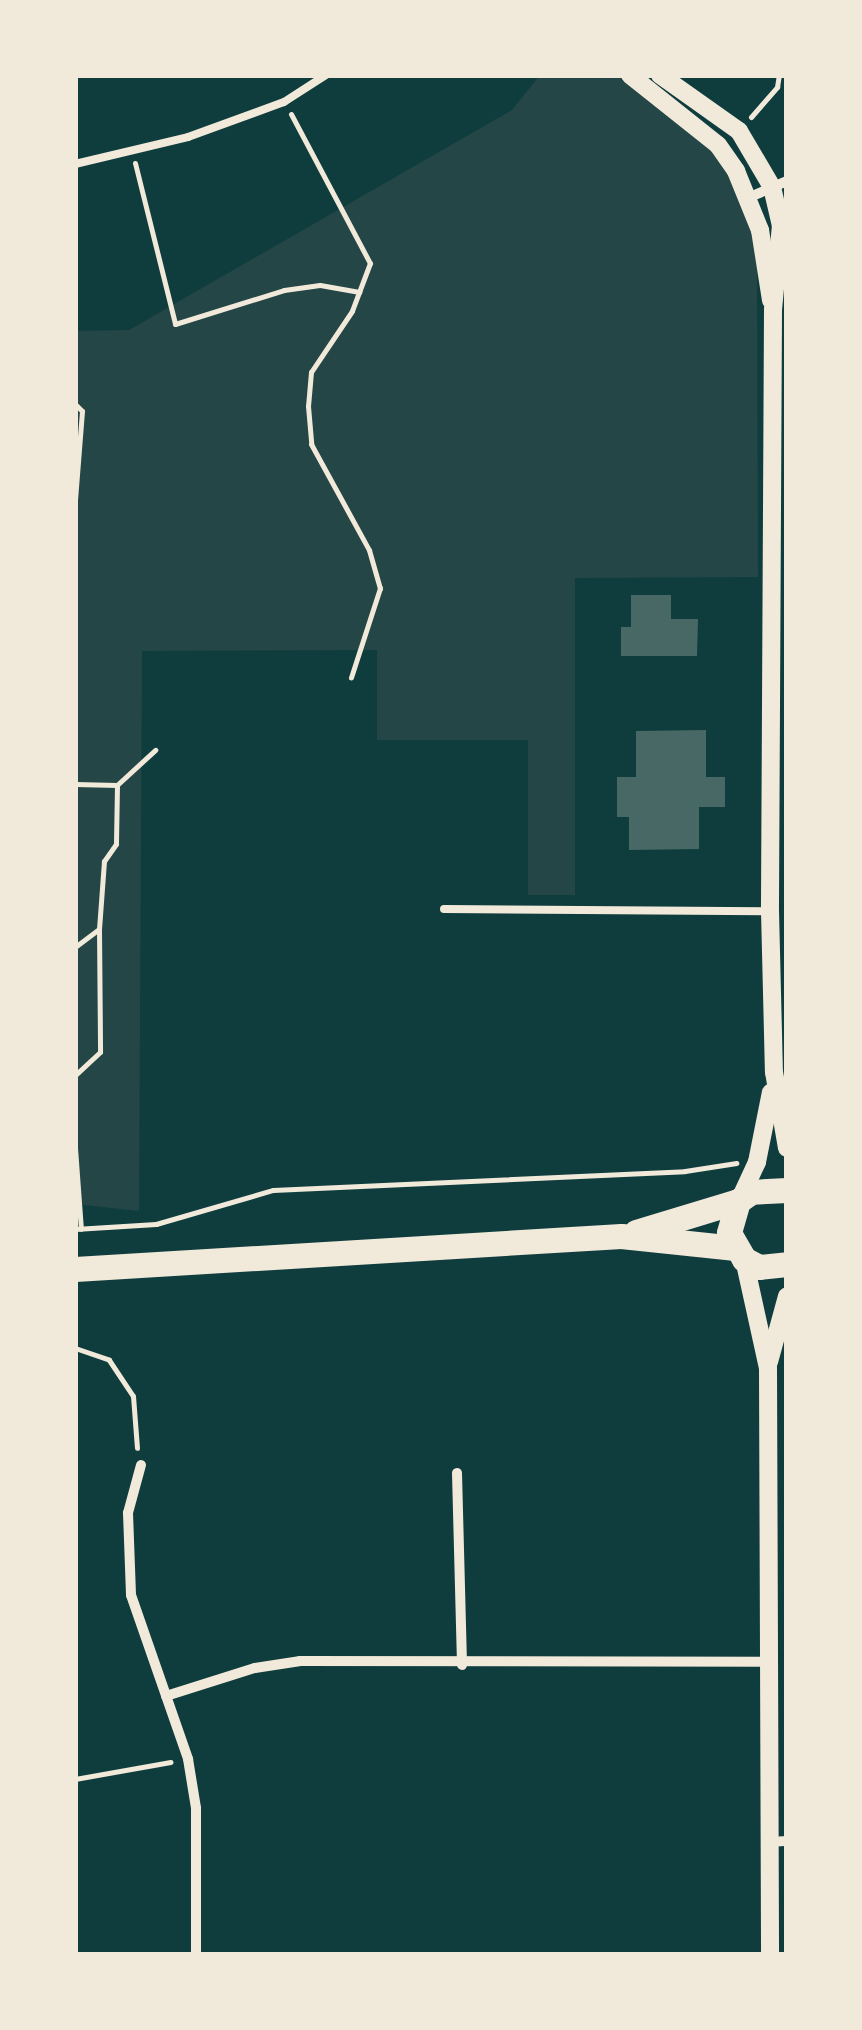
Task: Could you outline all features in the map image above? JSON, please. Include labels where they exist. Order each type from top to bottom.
[{"type":"main road","points":[[621,1236],[739,1201],[764,1187],[787,1190]]},
{"type":"main road","points":[[739,1201],[731,1216],[739,1254]]},
{"type":"main road","points":[[75,1268],[621,1236],[739,1254],[759,1267],[787,1264]]},
{"type":"street","points":[[630,75],[718,145],[750,198],[773,310]]},
{"type":"street","points":[[660,75],[739,131],[780,184],[782,225],[773,310],[770,910],[774,1072],[787,1148]]},
{"type":"street","points":[[750,198],[780,184]]},
{"type":"street","points":[[739,1201],[757,1162],[774,1072]]},
{"type":"street","points":[[739,1254],[768,1368],[768,1662],[779,1842],[770,1955]]},
{"type":"street","points":[[768,1368],[787,1296]]},
{"type":"street","points":[[141,1465],[128,1513],[132,1595],[188,1759],[196,1808],[196,1955]]},
{"type":"street","points":[[457,1473],[462,1665]]},
{"type":"street","points":[[166,1696],[255,1668],[300,1661],[462,1665],[768,1662]]},
{"type":"lane","points":[[75,164],[132,151],[284,102],[326,75]]},
{"type":"lane","points":[[444,908],[770,910]]},
{"type":"path","points":[[284,102],[370,263],[360,292],[310,372],[308,406],[310,444],[370,550],[380,588],[352,677]]},
{"type":"path","points":[[132,151],[175,324],[284,290],[320,284],[360,292]]},
{"type":"path","points":[[75,404],[82,411],[75,499]]},
{"type":"path","points":[[75,784],[117,785],[155,750]]},
{"type":"path","points":[[75,1075],[100,1052],[99,929],[104,862],[116,844],[117,785]]},
{"type":"path","points":[[75,947],[99,929]]},
{"type":"path","points":[[75,1148],[78,1229],[156,1224],[273,1190],[685,1172],[740,1162]]},
{"type":"path","points":[[75,1348],[108,1360],[133,1396],[141,1465]]},
{"type":"path","points":[[75,1780],[188,1759]]},
{"type":"shaded area","points":[[540,75],[616,75],[711,150],[730,173],[753,232],[757,264],[758,577],[575,578],[575,895],[528,895],[528,740],[377,740],[377,650],[142,651],[139,1211],[75,1204],[75,331],[129,330],[512,110]]},
{"type":"building","points":[[631,595],[671,595],[671,619],[698,619],[697,656],[621,656],[621,627],[631,627]]},
{"type":"building","points":[[706,730],[706,777],[725,777],[725,807],[699,807],[699,849],[629,850],[629,817],[617,817],[617,777],[636,777],[636,731]]}]
